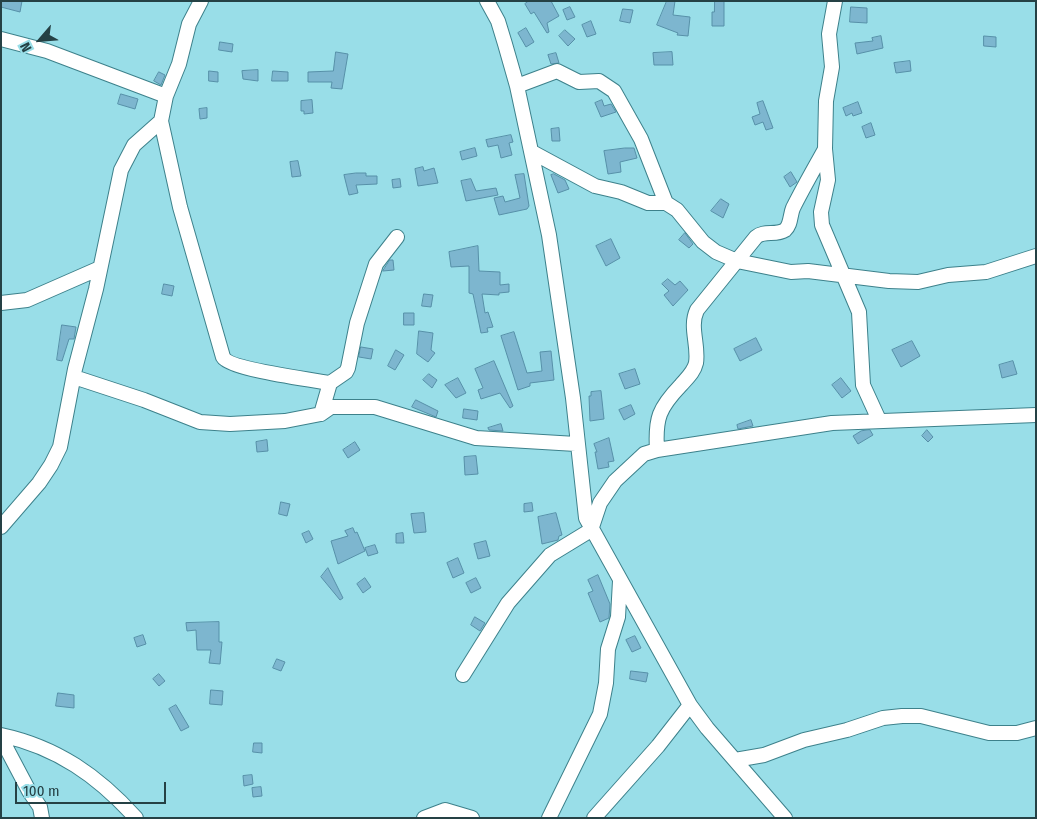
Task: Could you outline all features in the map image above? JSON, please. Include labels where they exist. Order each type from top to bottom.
[{"type":"street","points":[[201,1],[189,24],[179,64],[166,96],[161,121],[180,207],[224,360],[258,370],[330,383]]},
{"type":"street","points":[[487,1],[498,22],[517,86],[550,235],[572,398],[583,508],[592,530],[690,705],[707,728],[785,818]]},
{"type":"street","points":[[835,1],[829,34],[832,67],[826,101],[825,150],[828,180],[821,212],[822,225],[861,321],[863,385],[879,420]]},
{"type":"street","points":[[1,39],[47,51],[166,96]]},
{"type":"street","points":[[517,86],[557,71],[579,82],[599,81],[607,84],[620,99],[641,139],[666,203],[681,215],[703,242],[716,252],[737,260],[792,272],[808,271],[844,277],[918,282],[948,275],[986,272],[1034,254]]},
{"type":"street","points":[[1,527],[39,483],[56,456],[66,422],[74,377],[121,170],[126,156],[143,135],[161,121]]},
{"type":"street","points":[[657,450],[655,428],[658,416],[672,394],[692,372],[696,364],[694,316],[759,234],[777,233],[789,226],[800,191],[825,150]]},
{"type":"street","points":[[532,152],[594,186],[621,192],[648,203],[666,203]]},
{"type":"street","points":[[321,414],[330,383],[346,372],[348,368],[358,323],[376,264],[397,237]]},
{"type":"street","points":[[1,303],[27,300],[100,268]]},
{"type":"street","points":[[74,377],[144,400],[200,422],[230,424],[285,421],[321,414],[335,407],[376,407],[476,438],[576,444]]},
{"type":"street","points":[[463,675],[501,612],[546,558],[554,551],[592,530],[600,504],[607,491],[644,454],[657,450],[832,423],[1036,415]]},
{"type":"street","points":[[549,818],[600,714],[606,683],[608,649],[618,617],[620,581]]},
{"type":"street","points":[[594,818],[658,746],[690,705]]},
{"type":"street","points":[[735,760],[764,755],[804,740],[847,730],[883,718],[921,716],[989,733],[1017,733],[1036,728]]},
{"type":"street","points":[[1,736],[28,791],[40,807],[42,818]]},
{"type":"street","points":[[1,736],[23,740],[74,763],[94,776],[136,818]]},
{"type":"street","points":[[424,818],[436,811],[445,810],[472,818]]},
{"type":"building","points":[[1,1],[22,1],[20,12],[1,7]]},
{"type":"building","points":[[529,1],[551,1],[559,16],[547,23],[549,32],[547,33],[534,12],[531,14],[525,4]]},
{"type":"building","points":[[667,1],[675,1],[673,15],[690,17],[688,36],[677,35],[678,33],[657,25]]},
{"type":"building","points":[[715,1],[724,1],[724,26],[712,26],[712,12],[714,12]]},
{"type":"building","points":[[570,7],[575,17],[567,20],[563,10]]},
{"type":"building","points":[[851,7],[867,8],[867,23],[850,22]]},
{"type":"building","points":[[623,9],[633,10],[630,23],[620,21]]},
{"type":"building","points":[[591,21],[596,34],[587,37],[582,25]]},
{"type":"building","points":[[526,28],[534,42],[526,47],[518,33]]},
{"type":"building","points":[[565,30],[575,39],[568,46],[559,36]]},
{"type":"building","points":[[881,36],[883,48],[857,54],[855,43],[873,41],[872,38]]},
{"type":"building","points":[[984,36],[996,37],[996,47],[984,46]]},
{"type":"building","points":[[220,42],[233,44],[232,52],[219,50]]},
{"type":"building","points":[[336,52],[348,54],[342,89],[331,88],[332,82],[308,82],[308,72],[333,71]]},
{"type":"building","points":[[672,52],[673,65],[654,65],[653,53]]},
{"type":"building","points":[[556,53],[559,63],[551,64],[548,55]]},
{"type":"building","points":[[910,61],[911,71],[896,73],[894,63]]},
{"type":"building","points":[[258,70],[258,81],[243,79],[242,71]]},
{"type":"building","points":[[209,71],[218,72],[218,82],[209,81]]},
{"type":"building","points":[[273,71],[288,72],[288,81],[272,81]]},
{"type":"building","points":[[159,72],[165,75],[161,85],[154,81]]},
{"type":"building","points":[[121,94],[138,99],[135,109],[118,104]]},
{"type":"building","points":[[312,100],[313,113],[304,114],[304,111],[301,111],[301,101]]},
{"type":"building","points":[[602,100],[604,106],[611,104],[616,112],[601,117],[595,103]]},
{"type":"building","points":[[763,101],[773,128],[766,130],[763,122],[755,125],[752,117],[760,114],[757,103]]},
{"type":"building","points":[[858,102],[862,113],[853,116],[852,113],[846,116],[843,108]]},
{"type":"building","points":[[207,108],[207,118],[200,119],[199,109]]},
{"type":"building","points":[[871,123],[875,135],[866,138],[862,127]]},
{"type":"building","points":[[559,128],[560,141],[552,141],[551,129]]},
{"type":"building","points":[[511,135],[513,142],[509,143],[512,155],[501,158],[498,145],[488,147],[486,140]]},
{"type":"building","points":[[475,148],[477,156],[462,160],[460,152]]},
{"type":"building","points":[[634,148],[637,158],[620,162],[621,172],[608,174],[604,151]]},
{"type":"building","points":[[298,161],[301,176],[292,177],[290,162]]},
{"type":"building","points":[[423,167],[424,171],[434,168],[438,183],[418,186],[415,169]]},
{"type":"building","points":[[791,172],[797,182],[790,187],[784,177]]},
{"type":"building","points":[[366,173],[366,176],[377,176],[377,184],[356,185],[358,193],[349,195],[344,175]]},
{"type":"building","points":[[524,174],[529,206],[527,209],[499,215],[494,198],[503,196],[505,202],[520,198],[515,175]]},
{"type":"building","points":[[554,174],[565,180],[569,189],[558,193],[551,175]]},
{"type":"building","points":[[400,179],[401,187],[393,188],[392,180]]},
{"type":"building","points":[[471,179],[476,191],[496,188],[498,195],[466,201],[461,181]]},
{"type":"building","points":[[721,199],[729,204],[723,218],[711,211]]},
{"type":"building","points":[[685,233],[693,244],[689,248],[679,240]]},
{"type":"building","points":[[611,239],[620,258],[606,266],[596,246]]},
{"type":"building","points":[[478,246],[479,271],[500,272],[500,285],[509,284],[509,292],[499,293],[499,295],[482,294],[485,313],[488,312],[493,327],[487,328],[488,332],[481,333],[473,294],[469,293],[469,266],[451,267],[449,252]]},
{"type":"building","points":[[390,260],[393,260],[394,270],[383,271]]},
{"type":"building","points":[[668,279],[675,285],[680,281],[688,290],[673,306],[664,295],[669,291],[662,284]]},
{"type":"building","points":[[164,284],[174,286],[172,296],[162,294]]},
{"type":"building","points":[[424,294],[433,295],[431,307],[422,306]]},
{"type":"building","points":[[404,313],[414,313],[414,325],[404,325]]},
{"type":"building","points":[[62,325],[76,327],[74,339],[69,339],[62,361],[57,360]]},
{"type":"building","points":[[419,331],[433,333],[431,350],[435,353],[428,362],[417,354]]},
{"type":"building","points":[[514,332],[527,373],[542,371],[540,352],[551,351],[554,380],[530,383],[530,386],[518,390],[501,336]]},
{"type":"building","points":[[756,338],[762,350],[740,361],[734,349]]},
{"type":"building","points":[[912,341],[920,356],[901,367],[892,350]]},
{"type":"building","points":[[361,347],[373,349],[371,359],[359,357]]},
{"type":"building","points":[[396,350],[404,355],[395,370],[388,366]]},
{"type":"building","points":[[494,361],[513,406],[510,408],[500,393],[481,399],[478,390],[483,388],[475,369]]},
{"type":"building","points":[[1013,361],[1017,374],[1002,378],[999,365]]},
{"type":"building","points":[[635,369],[640,384],[625,389],[619,374]]},
{"type":"building","points":[[429,374],[437,380],[432,388],[423,380]]},
{"type":"building","points":[[458,378],[466,393],[456,398],[445,385]]},
{"type":"building","points":[[841,378],[851,391],[842,398],[832,385]]},
{"type":"building","points":[[601,391],[604,419],[590,421],[589,396],[591,396],[591,392]]},
{"type":"building","points":[[416,400],[438,411],[436,417],[412,407]]},
{"type":"building","points":[[631,405],[635,414],[624,420],[619,410]]},
{"type":"building","points":[[464,409],[478,411],[477,420],[463,418]]},
{"type":"building","points":[[751,420],[753,426],[738,429],[737,425]]},
{"type":"building","points":[[501,424],[503,431],[489,430],[488,428]]},
{"type":"building","points":[[870,430],[873,435],[858,444],[853,436],[861,431]]},
{"type":"building","points":[[927,430],[933,437],[928,442],[922,436]]},
{"type":"building","points":[[609,438],[614,461],[608,462],[609,467],[598,469],[595,452],[597,452],[594,444]]},
{"type":"building","points":[[267,440],[268,451],[257,452],[256,442]]},
{"type":"building","points":[[355,442],[360,450],[348,458],[343,450]]},
{"type":"building","points":[[476,456],[478,474],[465,475],[464,457]]},
{"type":"building","points":[[281,502],[290,504],[287,516],[279,514]]},
{"type":"building","points":[[532,503],[533,511],[524,512],[524,504]]},
{"type":"building","points":[[424,513],[426,532],[414,533],[411,514]]},
{"type":"building","points":[[556,513],[562,535],[559,536],[558,540],[542,544],[538,517]]},
{"type":"building","points":[[353,528],[355,533],[357,532],[365,551],[338,564],[331,541],[348,536],[345,531]]},
{"type":"building","points":[[309,531],[313,539],[306,543],[302,534]]},
{"type":"building","points":[[403,533],[404,543],[396,543],[396,534]]},
{"type":"building","points":[[486,541],[490,556],[478,559],[474,544]]},
{"type":"building","points":[[375,545],[378,553],[368,556],[365,548]]},
{"type":"building","points":[[458,558],[464,573],[453,578],[447,563]]},
{"type":"building","points":[[328,568],[343,598],[340,600],[321,577]]},
{"type":"building","points":[[598,575],[610,604],[609,618],[600,622],[588,593],[593,591],[588,580]]},
{"type":"building","points":[[365,578],[371,587],[363,593],[357,584]]},
{"type":"building","points":[[476,578],[481,588],[471,593],[466,583]]},
{"type":"building","points":[[475,617],[485,623],[480,631],[471,625]]},
{"type":"building","points":[[219,622],[219,642],[222,642],[220,664],[209,663],[211,650],[197,650],[196,630],[187,631],[186,623]]},
{"type":"building","points":[[143,635],[146,644],[137,647],[134,638]]},
{"type":"building","points":[[635,636],[641,648],[632,652],[626,640]]},
{"type":"building","points":[[277,659],[285,662],[281,671],[273,668]]},
{"type":"building","points":[[631,671],[648,673],[646,682],[630,679]]},
{"type":"building","points":[[159,674],[165,681],[159,686],[153,679]]},
{"type":"building","points":[[211,690],[223,691],[222,705],[210,704]]},
{"type":"building","points":[[58,693],[74,695],[74,708],[56,706]]},
{"type":"building","points":[[176,705],[189,727],[181,731],[169,709]]},
{"type":"building","points":[[254,743],[262,743],[262,753],[253,752]]},
{"type":"building","points":[[252,775],[253,784],[244,786],[243,776]]},
{"type":"building","points":[[261,787],[262,796],[253,797],[252,788]]}]
